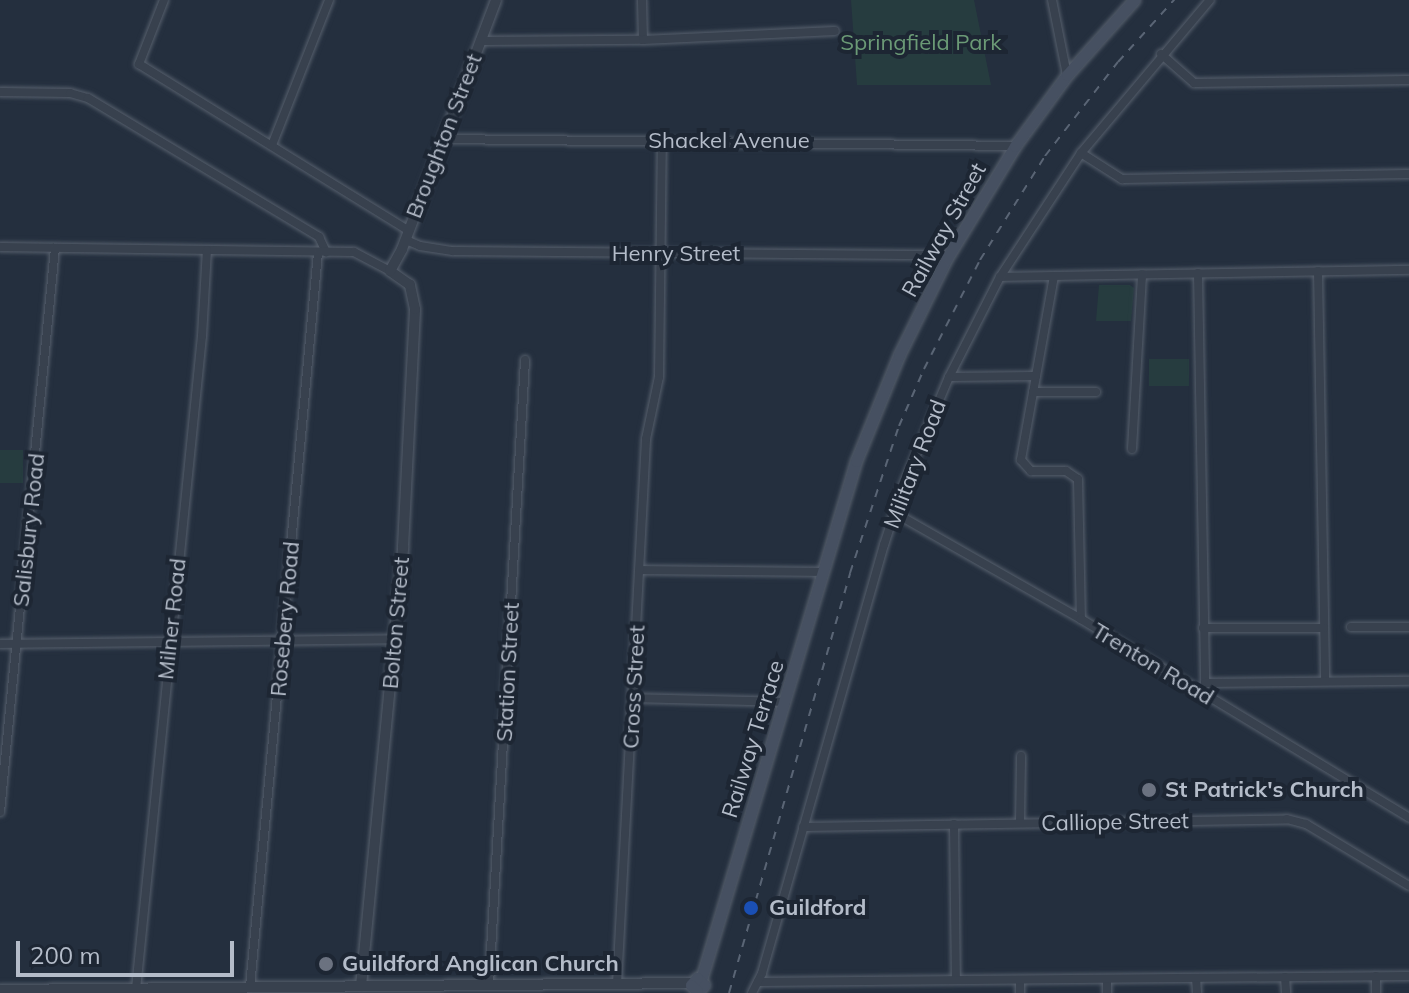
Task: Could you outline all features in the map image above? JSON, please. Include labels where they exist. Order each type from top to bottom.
[{"type":"main road","name":"Railway Street","points":[[842,510],[856,461],[899,355],[947,258],[1015,146],[1067,75],[1134,0]]},
{"type":"main road","name":"Railway Terrace","points":[[696,987],[786,702],[842,510]]},
{"type":"street","name":"Henry Street","points":[[164,0],[139,64],[272,145],[403,244],[453,251],[939,255],[947,258]]},
{"type":"street","points":[[272,145],[329,0]]},
{"type":"street","name":"Broughton Street","points":[[390,271],[496,0]]},
{"type":"street","points":[[642,0],[643,40]]},
{"type":"street","points":[[1052,0],[1067,75]]},
{"type":"street","name":"Military Road","points":[[752,993],[758,982],[895,513],[949,377],[1000,277],[1081,153],[1161,54],[1210,0]]},
{"type":"street","points":[[480,41],[643,40],[835,31]]},
{"type":"street","points":[[1161,54],[1194,83],[1409,80]]},
{"type":"street","points":[[0,92],[79,95],[319,237],[322,252]]},
{"type":"street","name":"Shackel Avenue","points":[[443,139],[1015,146]]},
{"type":"street","name":"Cross Street","points":[[617,984],[649,419],[656,391],[662,141]]},
{"type":"street","points":[[1081,153],[1122,179],[1409,174]]},
{"type":"street","points":[[0,247],[354,252],[390,271]]},
{"type":"street","name":"Salisbury Road","points":[[0,812],[55,248]]},
{"type":"street","name":"Milner Road","points":[[136,989],[207,250]]},
{"type":"street","name":"Rosebery Road","points":[[250,987],[322,252]]},
{"type":"street","points":[[1000,277],[1409,270]]},
{"type":"street","name":"Bolton Street","points":[[361,986],[395,639],[415,309],[410,285],[390,271]]},
{"type":"street","points":[[1318,271],[1325,681]]},
{"type":"street","points":[[1198,273],[1205,683],[1198,691]]},
{"type":"street","points":[[1132,449],[1142,274]]},
{"type":"street","points":[[1054,276],[1021,456],[1027,469],[1066,471],[1078,479],[1081,619]]},
{"type":"street","name":"Station Street","points":[[489,985],[525,360]]},
{"type":"street","points":[[949,377],[1036,376]]},
{"type":"street","points":[[1033,392],[1096,392]]},
{"type":"street","name":"Trenton Road","points":[[895,513],[1081,619],[1409,818]]},
{"type":"street","points":[[640,570],[823,572]]},
{"type":"street","points":[[1351,627],[1409,627]]},
{"type":"street","points":[[1203,628],[1324,628]]},
{"type":"street","points":[[0,644],[395,639]]},
{"type":"street","points":[[1205,683],[1409,681]]},
{"type":"street","points":[[633,698],[786,702]]},
{"type":"street","points":[[1020,823],[1021,756]]},
{"type":"street","name":"Calliope Street","points":[[803,827],[1296,821],[1409,886]]},
{"type":"street","points":[[954,824],[956,980]]},
{"type":"street","points":[[1376,976],[1376,993]]},
{"type":"street","points":[[758,982],[1409,976]]},
{"type":"street","points":[[1285,977],[1286,993]]},
{"type":"street","points":[[1196,978],[1197,993]]},
{"type":"street","points":[[1107,979],[1107,993]]},
{"type":"street","points":[[1020,980],[1020,993]]},
{"type":"street","points":[[838,981],[838,993]]},
{"type":"street","points":[[5,991],[153,991],[250,987],[291,990],[361,986],[427,989],[617,984],[696,987]]},
{"type":"green space","name":"Springfield Park","points":[[851,0],[974,0],[991,85],[857,85]]},
{"type":"green space","points":[[1099,285],[1130,285],[1134,288],[1131,321],[1096,321]]},
{"type":"green space","points":[[1149,359],[1189,359],[1189,386],[1149,386]]},
{"type":"green space","points":[[0,450],[23,450],[23,483],[0,483]]},
{"type":"railway","points":[[729,993],[850,573],[899,426],[924,369],[980,260],[1045,156],[1118,62],[1174,0]]},
{"type":"place","name":"St Patrick's Church","points":[[1149,790]]},
{"type":"place","name":"Guildford","points":[[751,908]]},
{"type":"place","name":"Guildford Anglican Church","points":[[326,964]]}]
